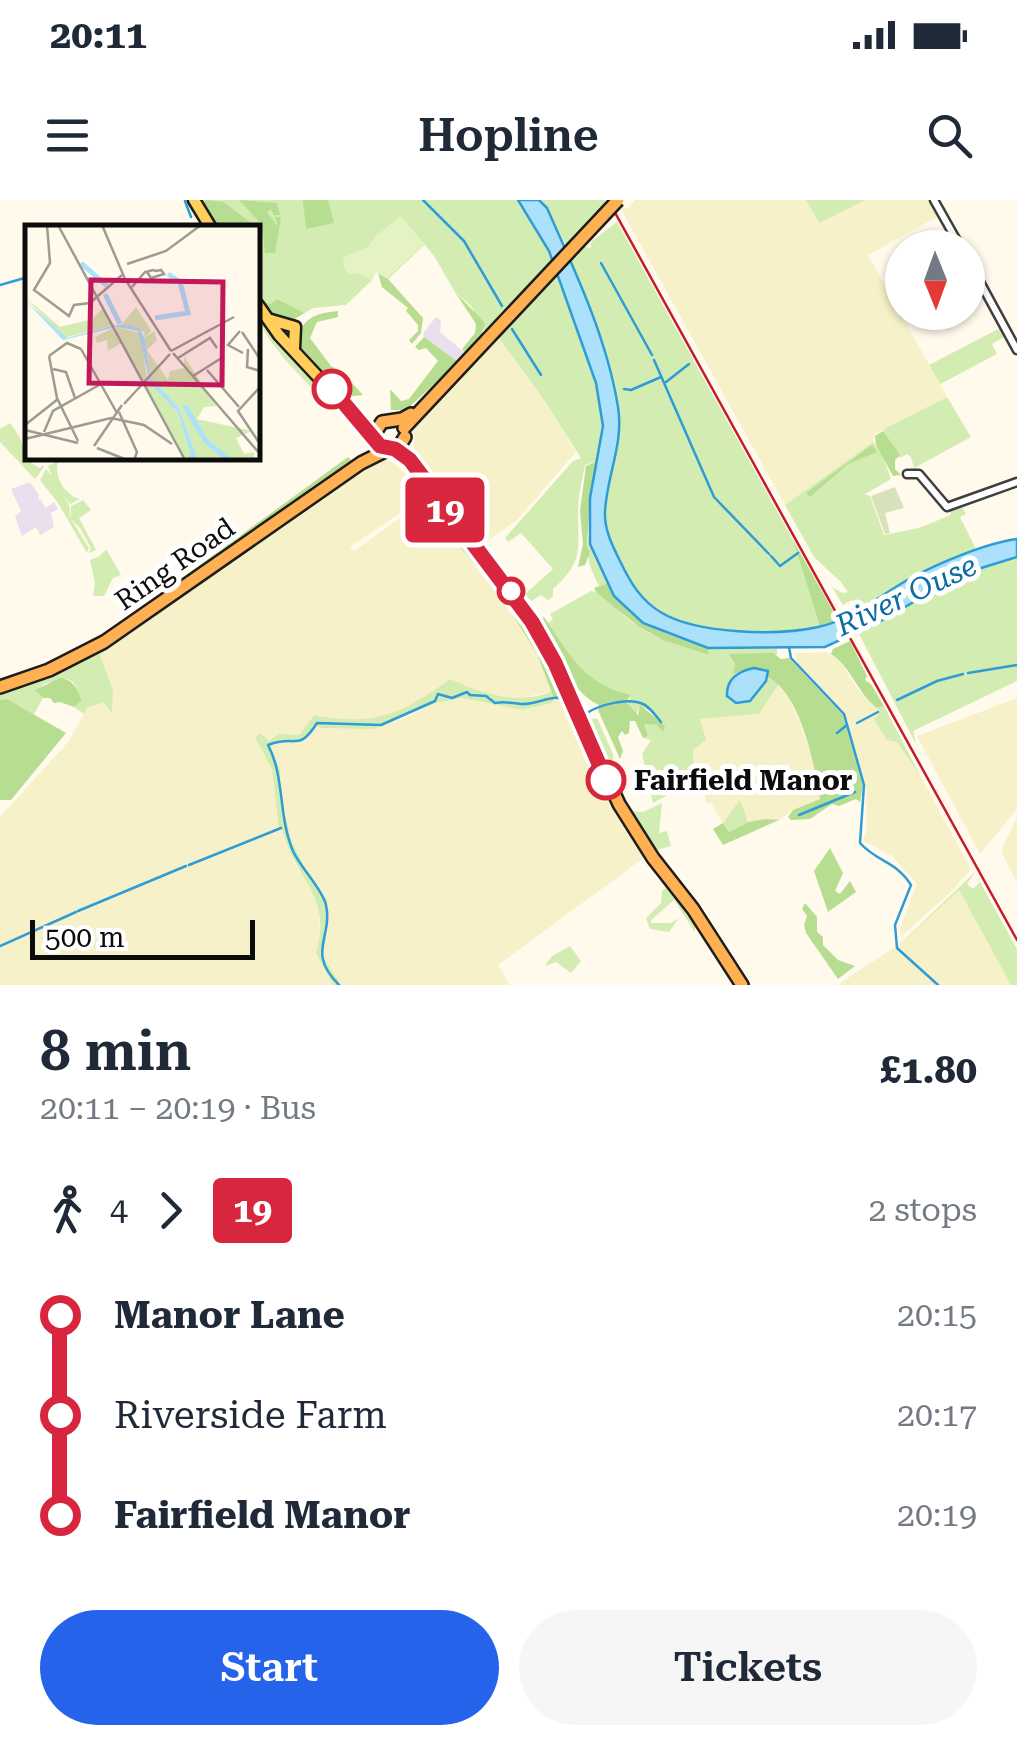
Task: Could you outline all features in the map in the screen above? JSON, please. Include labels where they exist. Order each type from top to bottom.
[{"type":"highway","name":"Ring Road","points":[[0,687],[49,670],[104,642],[362,463],[428,401],[618,200]]},
{"type":"highway","points":[[389,438],[408,428],[428,401]]},
{"type":"highway","points":[[389,438],[410,460],[532,622],[555,663],[608,785],[704,935],[742,985]]},
{"type":"highway","points":[[389,438],[395,452],[419,474]]},
{"type":"highway","points":[[668,880],[705,926],[728,965]]},
{"type":"main road","points":[[194,200],[209,225]]},
{"type":"main road","points":[[260,308],[363,423],[389,438]]},
{"type":"street","points":[[934,200],[951,230]]},
{"type":"street","points":[[985,291],[1017,350]]},
{"type":"street","points":[[907,474],[919,474],[940,501],[950,507],[1017,482]]},
{"type":"shaded area","points":[[635,200],[928,200],[937,217],[913,230],[885,230],[885,246],[868,255],[885,286],[885,330],[910,330],[947,397],[875,434],[873,442],[785,505],[618,204],[627,209]]},
{"type":"shaded area","points":[[436,317],[441,321],[440,332],[465,353],[457,362],[424,337]]},
{"type":"shaded area","points":[[500,338],[576,452],[517,520],[480,546],[415,455],[413,426]]},
{"type":"shaded area","points":[[379,457],[395,464],[427,495],[350,547],[354,551],[428,498],[460,535],[453,540],[519,620],[552,691],[522,698],[497,696],[473,691],[450,679],[411,706],[376,719],[345,722],[314,715],[299,735],[269,741],[260,734],[255,738],[272,769],[279,828],[294,863],[319,901],[320,937],[316,953],[333,985],[0,985],[0,817],[69,741],[87,708],[104,702],[112,713],[113,690],[98,650]]},
{"type":"shaded area","points":[[30,482],[46,508],[54,502],[58,509],[51,513],[54,527],[40,535],[36,527],[22,536],[15,516],[21,511],[11,489]]},
{"type":"shaded area","points":[[827,652],[839,659],[859,691],[877,708],[880,714],[874,720],[887,739],[897,742],[921,777],[971,869],[900,937],[917,884],[891,855],[863,841],[867,827],[866,788],[847,724],[797,666],[796,653]]},
{"type":"shaded area","points":[[779,684],[802,728],[820,799],[779,820],[749,822],[740,801],[723,823],[711,803],[706,803],[703,780],[694,771],[693,750],[706,740],[699,719],[759,714]]},
{"type":"shaded area","points":[[463,698],[522,710],[552,703],[554,698],[567,704],[612,805],[645,857],[498,965],[510,985],[341,985],[322,955],[326,940],[321,890],[310,878],[292,842],[280,796],[280,770],[268,745],[282,740],[293,742],[317,723],[400,720],[436,703]]},
{"type":"shaded area","points":[[1017,698],[1017,809],[980,854],[917,736]]},
{"type":"shaded area","points":[[1017,817],[1017,883],[1001,851]]},
{"type":"shaded area","points":[[959,890],[1011,985],[837,985],[898,945]]},
{"type":"green space","points":[[199,200],[518,200],[546,247],[572,307],[592,370],[602,428],[598,461],[585,465],[581,482],[575,562],[553,589],[553,597],[548,600],[541,595],[531,601],[525,594],[553,569],[521,533],[508,542],[505,538],[573,461],[581,458],[496,334],[487,335],[471,306],[455,292],[434,256],[407,223],[385,253],[372,280],[346,305],[313,308],[290,322],[275,319],[260,298],[260,225],[214,225]]},
{"type":"green space","points":[[239,200],[277,203],[280,215],[274,215],[271,209],[267,212],[278,227],[275,217],[281,217],[275,253],[265,253],[262,225]]},
{"type":"green space","points":[[303,200],[328,200],[334,223],[306,229]]},
{"type":"green space","points":[[539,200],[604,200],[607,205],[568,249]]},
{"type":"green space","points":[[806,200],[865,200],[819,223]]},
{"type":"green space","points":[[224,202],[253,225],[214,225],[202,203]]},
{"type":"green space","points":[[401,216],[425,244],[387,279],[376,272],[372,280],[348,274],[343,257],[368,247]]},
{"type":"green space","points":[[617,222],[793,540],[820,627],[746,632],[695,626],[650,605],[629,582],[606,523],[607,491],[619,425],[617,394],[600,334],[570,259],[581,246],[591,248],[591,242]]},
{"type":"green space","points":[[408,224],[425,244],[388,279],[423,318],[421,333],[412,344],[409,340],[418,331],[418,325],[406,311],[408,308],[382,287],[378,273]]},
{"type":"green space","points":[[455,292],[485,323],[481,337],[466,354],[462,349],[475,333],[476,324]]},
{"type":"green space","points":[[277,299],[304,313],[290,322],[275,319],[263,302],[271,304]]},
{"type":"green space","points":[[338,311],[338,317],[317,322],[310,338],[331,366],[363,395],[345,397],[297,343],[310,319]]},
{"type":"green space","points":[[260,312],[330,393],[329,400],[325,401],[295,370],[266,333]]},
{"type":"green space","points":[[1002,327],[1006,336],[992,344],[997,354],[940,384],[929,365]]},
{"type":"green space","points":[[424,337],[458,362],[406,410],[391,410],[390,389],[401,401],[409,399],[438,361],[426,348],[415,347]]},
{"type":"green space","points":[[947,397],[971,437],[914,468],[907,454],[900,458],[884,429]]},
{"type":"green space","points":[[10,423],[25,451],[25,460],[32,460],[31,463],[40,468],[43,465],[35,479],[0,442],[0,429]]},
{"type":"green space","points":[[883,431],[900,455],[895,460],[895,469],[901,475],[893,476],[876,445],[875,436]]},
{"type":"green space","points":[[873,442],[891,479],[865,494],[870,496],[884,535],[919,528],[951,515],[950,509],[961,506],[966,514],[960,517],[976,549],[901,584],[857,611],[852,600],[843,605],[832,587],[848,592],[814,557],[785,505]]},
{"type":"green space","points":[[872,445],[877,452],[848,464],[810,497],[806,493]]},
{"type":"green space","points":[[348,457],[352,461],[323,484],[104,635]]},
{"type":"green space","points":[[58,461],[61,483],[80,499],[70,504],[63,495],[71,519],[89,548],[87,553],[40,480],[46,469],[52,476],[48,466]]},
{"type":"green space","points":[[598,461],[590,498],[590,552],[585,565],[578,567],[583,544],[580,511],[586,466]]},
{"type":"green space","points":[[895,487],[904,508],[885,513],[890,533],[885,534],[871,496]]},
{"type":"green space","points":[[83,500],[91,510],[79,518],[96,550],[89,553],[91,548],[71,519],[71,506]]},
{"type":"green space","points":[[460,535],[507,590],[500,594],[453,540]]},
{"type":"green space","points":[[589,536],[608,583],[599,586],[588,556]]},
{"type":"green space","points":[[793,540],[838,620],[820,627]]},
{"type":"green space","points":[[106,549],[121,575],[113,578],[104,596],[93,596],[95,583],[90,560]]},
{"type":"green space","points":[[1017,557],[1017,681],[913,731],[916,744],[858,632],[962,574]]},
{"type":"green space","points":[[608,583],[616,597],[638,618],[708,648],[709,655],[663,640],[639,627],[596,592],[594,588]]},
{"type":"green space","points":[[507,590],[529,625],[567,704],[554,698],[537,654],[500,594]]},
{"type":"green space","points":[[591,591],[647,632],[709,654],[708,648],[777,649],[777,655],[728,655],[735,664],[734,673],[738,674],[727,689],[750,701],[767,677],[779,684],[759,714],[700,719],[706,740],[693,750],[694,771],[676,781],[667,781],[666,796],[653,803],[642,754],[651,740],[644,738],[648,735],[643,724],[658,722],[640,706],[636,715],[627,703],[631,698],[581,672],[548,623],[553,619],[550,614]]},
{"type":"green space","points":[[544,617],[579,666],[601,683],[631,695],[626,702],[638,715],[640,705],[665,726],[663,732],[657,725],[644,724],[648,736],[643,738],[635,721],[630,721],[629,733],[625,735],[622,731],[618,737],[623,751],[620,759],[599,705],[579,690],[556,657],[538,622]]},
{"type":"green space","points":[[850,641],[867,676],[865,680],[884,706],[877,708],[870,702],[844,665],[831,654]]},
{"type":"green space","points":[[98,650],[113,690],[112,714],[104,702],[87,708],[84,714],[74,707],[82,699],[73,682],[65,678],[44,684],[36,691],[43,698],[33,716],[7,699],[0,700],[0,692]]},
{"type":"green space","points":[[773,653],[781,659],[789,658],[843,715],[863,786],[860,802],[856,799],[839,806],[832,804],[810,819],[788,817],[793,810],[820,799],[804,731],[788,697],[767,677],[767,671],[733,674],[735,664],[728,654]]},
{"type":"green space","points":[[564,673],[587,720],[597,718],[613,754],[614,781]]},
{"type":"green space","points":[[60,678],[71,682],[82,700],[74,707],[54,703],[35,690]]},
{"type":"green space","points":[[450,679],[500,696],[527,697],[552,691],[554,698],[552,703],[522,710],[462,698],[436,703],[373,729],[320,728],[316,723],[306,737],[270,745],[280,770],[280,796],[292,842],[310,878],[327,900],[322,955],[341,985],[333,985],[316,953],[320,916],[316,901],[279,829],[272,769],[255,738],[260,733],[269,741],[279,734],[299,735],[314,715],[354,719],[386,715]]},
{"type":"green space","points":[[7,699],[66,733],[11,800],[0,800],[0,700]]},
{"type":"green space","points":[[884,706],[921,777],[897,742],[887,740],[874,720],[879,714],[877,708]]},
{"type":"green space","points":[[617,785],[620,802],[629,811],[643,812],[662,803],[659,833],[667,831],[671,846],[653,854],[619,804],[613,786]]},
{"type":"green space","points":[[740,800],[749,824],[729,832],[723,823]]},
{"type":"green space","points":[[766,819],[779,820],[723,845],[713,829],[723,823],[729,832]]},
{"type":"green space","points":[[830,848],[843,873],[835,891],[840,894],[850,881],[856,892],[828,912],[814,871]]},
{"type":"green space","points":[[975,872],[967,884],[973,889],[980,882],[1017,949],[1017,985],[1011,985],[959,890],[898,946]]},
{"type":"green space","points":[[667,887],[695,925],[695,932],[674,900],[651,920],[671,923],[679,918],[669,932],[650,929],[646,918],[661,903],[662,891]]},
{"type":"green space","points":[[805,903],[817,917],[817,932],[823,937],[823,945],[838,960],[855,966],[838,979],[806,933],[807,916],[802,909]]},
{"type":"green space","points":[[570,946],[581,961],[571,973],[556,962],[545,966],[552,956]]},
{"type":"water","name":"River Ouse","points":[[518,200],[539,200],[547,208],[598,330],[613,381],[619,420],[606,498],[606,524],[628,576],[655,608],[677,620],[716,629],[801,630],[843,619],[911,578],[977,549],[1017,539],[1017,557],[962,574],[879,622],[825,647],[708,648],[643,623],[614,596],[590,544],[590,498],[603,426],[596,383],[549,251]]},
{"type":"water","points":[[754,668],[768,671],[766,681],[750,701],[736,703],[727,696],[731,680]]},
{"type":"waterway","points":[[423,200],[464,241],[502,306]]},
{"type":"waterway","points":[[185,201],[191,217]]},
{"type":"waterway","points":[[601,263],[652,355]]},
{"type":"waterway","points":[[0,285],[25,278]]},
{"type":"waterway","points":[[512,329],[541,375]]},
{"type":"waterway","points":[[654,360],[714,497],[769,554]]},
{"type":"waterway","points":[[666,382],[689,364]]},
{"type":"waterway","points":[[624,389],[631,390],[661,377]]},
{"type":"waterway","points":[[771,556],[780,566],[798,553]]},
{"type":"waterway","points":[[789,647],[791,658],[844,714],[864,785],[860,843],[899,871],[911,885],[895,925],[897,948],[938,985]]},
{"type":"waterway","points":[[968,673],[1017,665]]},
{"type":"waterway","points":[[897,700],[937,681],[963,674]]},
{"type":"waterway","points":[[339,985],[322,954],[326,905],[288,838],[277,770],[268,745],[301,740],[317,723],[381,725],[435,701],[438,694],[452,698],[467,692],[486,696],[495,703],[521,704],[565,698]]},
{"type":"waterway","points":[[583,711],[630,701],[648,707],[661,722]]},
{"type":"waterway","points":[[857,723],[878,712]]},
{"type":"waterway","points":[[837,733],[847,725]]},
{"type":"waterway","points":[[799,815],[855,792]]},
{"type":"waterway","points":[[189,865],[281,828]]},
{"type":"waterway","points":[[78,911],[186,866]]},
{"type":"waterway","points":[[0,946],[76,912]]},
{"type":"railway","points":[[608,200],[1017,940]]},
{"type":"bus line","name":"19","points":[[332,389],[380,446],[395,449],[410,460],[520,603],[555,663],[606,780]]},
{"type":"place","name":"Fairfield Manor","points":[[606,780]]}]
